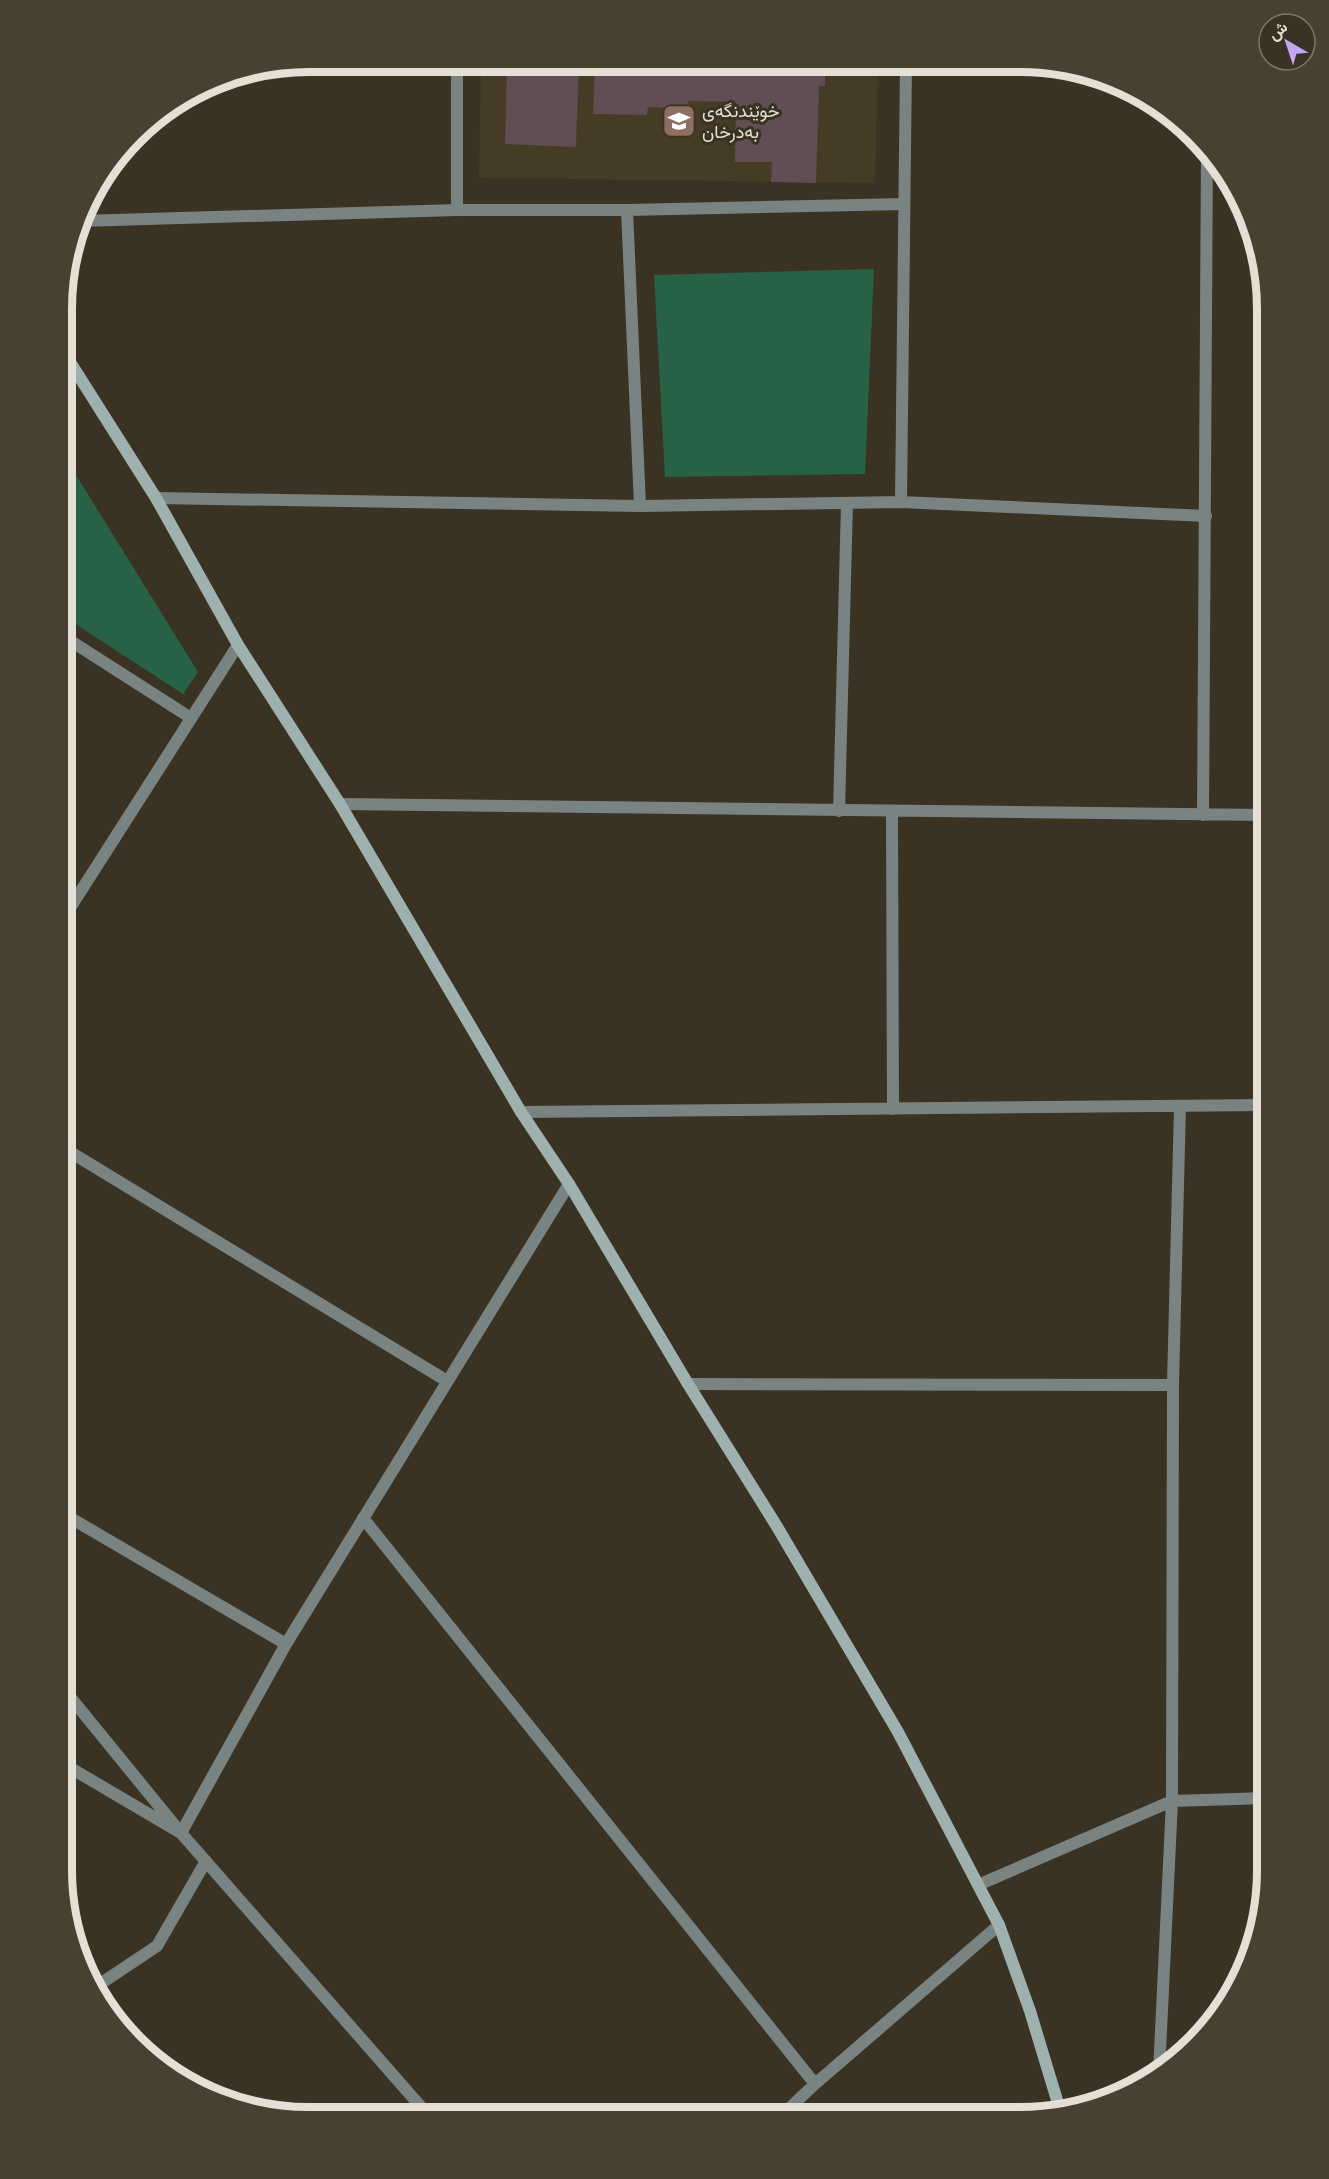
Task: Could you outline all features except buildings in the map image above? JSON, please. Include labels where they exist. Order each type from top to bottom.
[{"type":"main road","points":[[72,367],[156,498],[238,645],[340,804],[521,1112],[569,1184],[898,1732],[999,1925],[1030,2011],[1058,2104]]},
{"type":"street","points":[[457,72],[457,210]]},
{"type":"street","points":[[901,502],[906,72]]},
{"type":"street","points":[[1203,815],[1207,164]]},
{"type":"street","points":[[89,221],[457,210],[627,210],[904,204]]},
{"type":"street","points":[[627,210],[640,506]]},
{"type":"street","points":[[156,498],[640,506],[901,502],[1206,516]]},
{"type":"street","points":[[839,811],[847,502]]},
{"type":"street","points":[[72,642],[191,718]]},
{"type":"street","points":[[72,905],[238,645]]},
{"type":"street","points":[[340,804],[1257,815]]},
{"type":"street","points":[[892,812],[893,1109]]},
{"type":"street","points":[[521,1112],[1257,1105]]},
{"type":"street","points":[[1160,2061],[1172,1801],[1173,1385],[1180,1106]]},
{"type":"street","points":[[72,1153],[447,1382]]},
{"type":"street","points":[[182,1833],[286,1644],[569,1184]]},
{"type":"street","points":[[688,1384],[1173,1385]]},
{"type":"street","points":[[363,1518],[815,2084]]},
{"type":"street","points":[[72,1519],[286,1644]]},
{"type":"street","points":[[72,1699],[182,1833],[421,2107]]},
{"type":"street","points":[[72,1769],[182,1833]]},
{"type":"street","points":[[978,1885],[1172,1801],[1257,1798]]},
{"type":"street","points":[[101,1983],[157,1946],[206,1861]]},
{"type":"street","points":[[791,2107],[999,1925]]},
{"type":"shaded area","name":"خوێندنگەی بەدرخان","points":[[481,72],[878,72],[875,183],[479,178]]},
{"type":"green space","points":[[874,269],[865,474],[665,477],[654,275]]},
{"type":"green space","points":[[72,469],[198,672],[183,694],[72,622]]},
{"type":"place","name":"خوێندنگەی بەدرخان","points":[[679,121]]}]
